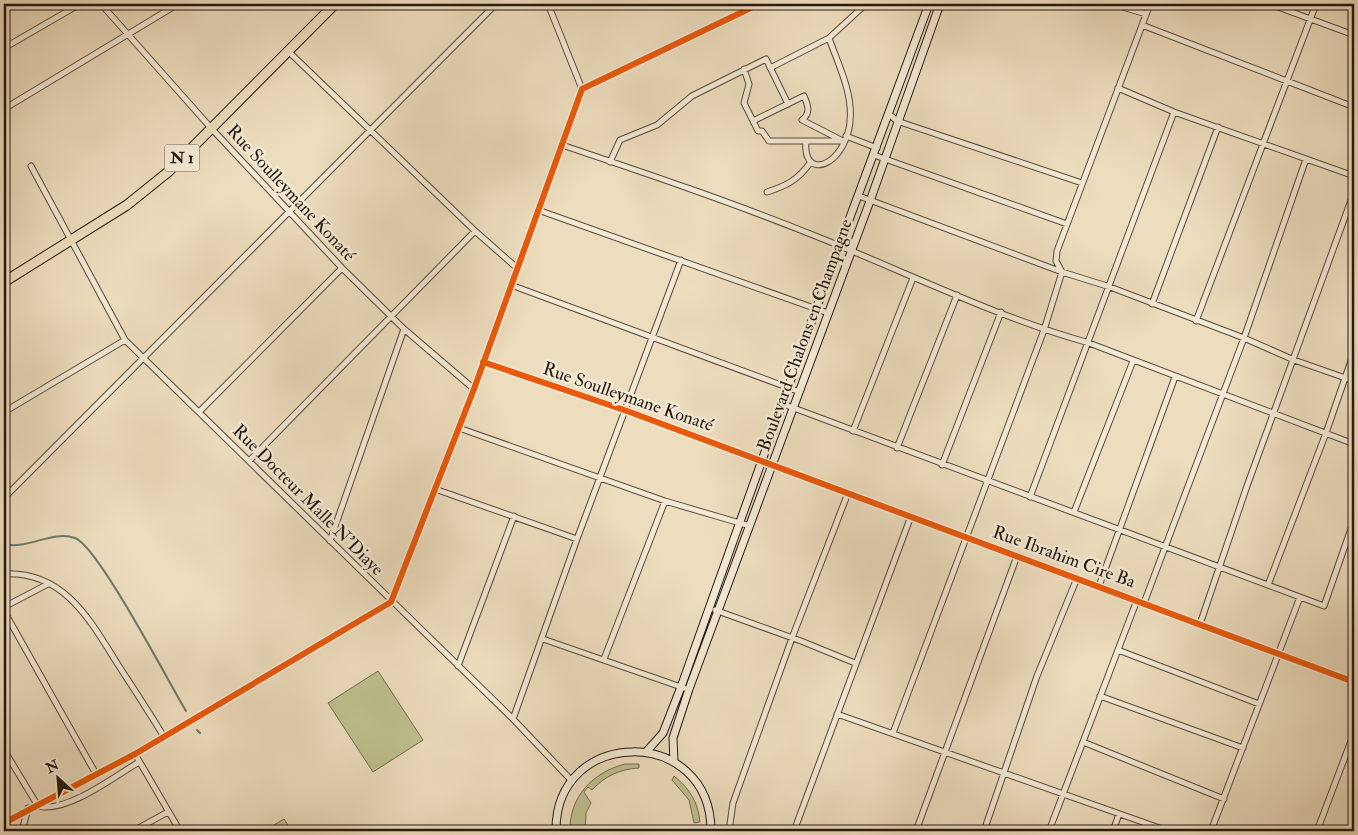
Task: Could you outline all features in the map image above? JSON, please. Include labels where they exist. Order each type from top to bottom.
[{"type":"highway","name":"N 1","points":[[4,282],[71,242],[127,205],[149,187],[335,4]]},
{"type":"main road","name":"Boulevard Chalons en Champagne","points":[[674,762],[673,738],[740,523],[816,309],[876,152],[929,4]]},
{"type":"main road","name":"Boulevard Chalons en Champagne","points":[[646,752],[663,733],[750,526],[870,201],[940,4]]},
{"type":"main road","points":[[556,831],[561,801],[572,781],[585,768],[604,757],[625,751],[646,752],[674,762],[689,774],[704,794],[710,813],[712,831]]},
{"type":"street","points":[[4,48],[80,4]]},
{"type":"street","name":"Rue Soulleymane Konaté","points":[[101,4],[211,128],[342,268],[404,329],[474,389]]},
{"type":"street","points":[[4,109],[178,4]]},
{"type":"street","points":[[4,498],[144,360],[496,4]]},
{"type":"street","points":[[4,823],[28,808],[38,806],[135,754],[391,602],[474,389],[582,89],[548,4]]},
{"type":"street","points":[[582,89],[760,4]]},
{"type":"street","points":[[770,68],[829,38],[866,4]]},
{"type":"street","points":[[1113,4],[1146,14]]},
{"type":"street","points":[[893,733],[968,538],[1044,330],[1062,272],[1056,261],[1067,224],[1150,4]]},
{"type":"street","points":[[1270,4],[1354,35]]},
{"type":"street","points":[[1196,321],[1316,4]]},
{"type":"street","points":[[1142,25],[1285,82],[1354,107]]},
{"type":"street","points":[[806,141],[806,156],[810,163],[815,165],[824,164],[840,150],[850,121],[847,88],[829,38]]},
{"type":"street","points":[[288,51],[475,231],[517,268]]},
{"type":"street","points":[[610,162],[620,140],[657,125],[692,96],[766,59],[788,104]]},
{"type":"street","points":[[744,69],[749,84],[744,103],[753,121],[769,142],[845,139]]},
{"type":"street","points":[[1118,88],[1174,112],[1354,176]]},
{"type":"street","points":[[753,121],[804,96],[809,106],[806,117],[802,120],[876,152],[884,159],[1067,224]]},
{"type":"street","points":[[1030,497],[1174,112]]},
{"type":"street","points":[[889,114],[897,121],[1082,183]]},
{"type":"street","points":[[1152,304],[1218,128]]},
{"type":"street","points":[[562,145],[716,198],[840,246],[913,278],[1044,330],[1089,343],[1132,361],[1354,444]]},
{"type":"street","points":[[1144,603],[1221,393],[1244,338],[1306,159]]},
{"type":"street","points":[[767,192],[790,184],[810,163]]},
{"type":"street","name":"Rue Docteur Malle N'Diaye","points":[[31,166],[126,340],[144,360],[391,602],[513,719],[572,781]]},
{"type":"street","points":[[1200,624],[1218,568],[1354,192]]},
{"type":"street","points":[[859,196],[1062,272],[1110,287],[1244,338],[1294,360],[1354,381]]},
{"type":"street","points":[[538,210],[828,312]]},
{"type":"street","points":[[248,461],[475,231]]},
{"type":"street","points":[[513,719],[577,539],[627,411],[681,260]]},
{"type":"street","points":[[199,412],[342,268]]},
{"type":"street","points":[[853,431],[913,278]]},
{"type":"street","points":[[511,285],[800,392]]},
{"type":"street","points":[[897,448],[956,295]]},
{"type":"street","points":[[942,465],[1000,312]]},
{"type":"street","points":[[330,541],[404,329]]},
{"type":"street","points":[[4,412],[126,340]]},
{"type":"street","points":[[1268,585],[1326,433],[1354,352]]},
{"type":"street","points":[[1074,512],[1132,361]]},
{"type":"street","name":"Rue Soulleymane Konaté","points":[[483,362],[627,411],[763,461]]},
{"type":"street","points":[[1099,586],[1175,377]]},
{"type":"street","points":[[783,404],[942,465],[1074,512],[1218,568],[1324,606],[1354,520]]},
{"type":"street","points":[[459,428],[665,501],[750,526]]},
{"type":"street","name":"Rue Ibrahim Cire Ba","points":[[763,461],[1354,682]]},
{"type":"street","points":[[435,489],[577,539]]},
{"type":"street","points":[[729,831],[732,803],[792,638],[848,493]]},
{"type":"street","points":[[604,659],[665,501]]},
{"type":"street","points":[[458,666],[514,516]]},
{"type":"street","points":[[794,831],[911,516]]},
{"type":"street","points":[[916,831],[1017,556]]},
{"type":"street","points":[[4,574],[49,583],[65,593],[85,612],[164,737]]},
{"type":"street","points":[[984,831],[1037,676],[1077,578]]},
{"type":"street","points":[[4,607],[49,583]]},
{"type":"street","points":[[1211,831],[1300,597]]},
{"type":"street","points":[[1049,831],[1137,600]]},
{"type":"street","points":[[714,609],[855,664]]},
{"type":"street","points":[[4,611],[96,774]]},
{"type":"street","points":[[543,639],[689,689]]},
{"type":"street","points":[[1118,650],[1260,704]]},
{"type":"street","points":[[1100,696],[1243,748]]},
{"type":"street","points":[[837,714],[1164,830]]},
{"type":"street","points":[[1317,831],[1354,736]]},
{"type":"street","points":[[1083,742],[1224,799]]},
{"type":"street","points":[[4,750],[38,806]]},
{"type":"street","points":[[135,754],[180,831]]},
{"type":"street","points":[[38,806],[52,808],[61,806],[139,762]]},
{"type":"street","points":[[22,831],[28,808]]},
{"type":"street","points":[[132,831],[168,812]]},
{"type":"street","points":[[1113,831],[1119,814]]},
{"type":"street","points":[[4,828],[7,831]]},
{"type":"green space","points":[[378,671],[423,740],[373,772],[328,703]]},
{"type":"green space","points":[[625,764],[639,764],[639,768],[613,774],[592,790],[588,787],[584,792],[591,803],[586,813],[585,831],[570,831],[574,807],[585,788],[603,773]]},
{"type":"green space","points":[[674,776],[692,796],[700,822],[694,823],[689,800],[672,780]]},
{"type":"green space","points":[[284,819],[292,831],[264,831]]},
{"type":"waterway","points":[[4,544],[22,544],[57,536],[66,536],[75,538],[86,547],[100,564],[116,589],[186,711]]},
{"type":"waterway","points":[[197,730],[200,733]]},
{"type":"cycle path","points":[[4,823],[135,754],[391,602],[474,389],[582,89],[759,4]]},
{"type":"cycle path","points":[[483,362],[627,411],[1354,682]]}]
